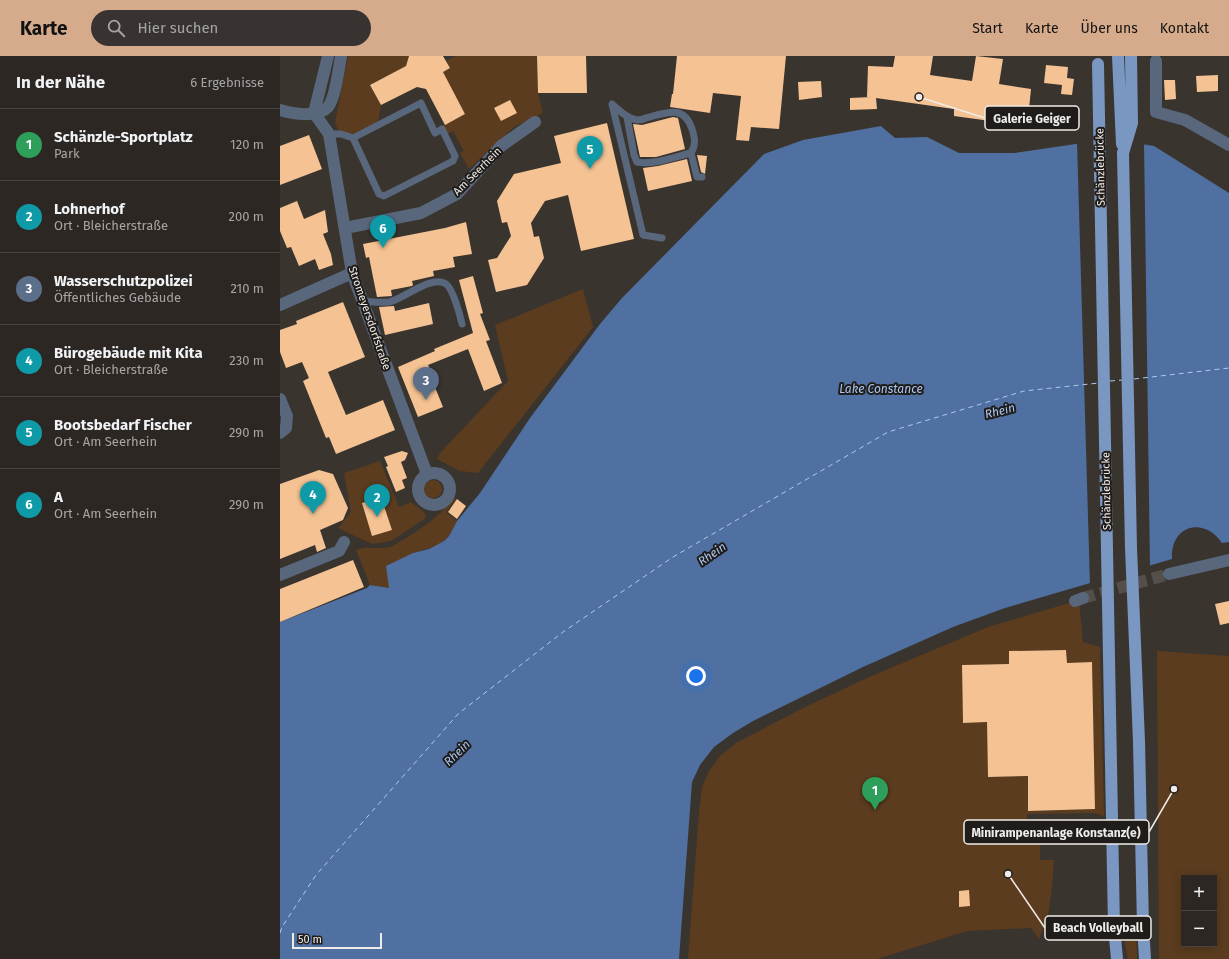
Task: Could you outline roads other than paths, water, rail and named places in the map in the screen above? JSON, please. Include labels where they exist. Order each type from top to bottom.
[{"type":"main road","name":"Schänzlebrücke","points":[[1118,56],[1123,153],[1131,548],[1139,742],[1145,959]]},
{"type":"main road","points":[[1123,153],[1132,123],[1131,56]]},
{"type":"main road","name":"Schänzlebrücke","points":[[1096,59],[1114,927],[1117,959]]},
{"type":"street","points":[[314,113],[328,56]]},
{"type":"street","points":[[280,110],[295,114],[314,113],[327,108],[330,103],[341,56]]},
{"type":"street","points":[[1156,61],[1156,112],[1185,120],[1229,145]]},
{"type":"street","name":"Stromeyersdorfstraße","points":[[314,113],[329,134],[352,273],[427,474]]},
{"type":"street","name":"Am Seerhein","points":[[345,228],[421,213],[457,194],[501,146],[535,122]]},
{"type":"street","points":[[280,305],[352,273]]},
{"type":"street","points":[[280,399],[287,416],[283,430]]},
{"type":"street","points":[[280,575],[339,551],[344,542]]},
{"type":"street","points":[[1168,574],[1229,560]]},
{"type":"lane","points":[[329,134],[341,134],[353,138],[421,103],[435,133],[442,129],[455,156],[453,161],[384,196],[379,194],[353,138]]},
{"type":"lane","points":[[662,238],[643,235],[612,104],[627,117],[638,120],[678,112],[686,116],[694,137],[694,147],[691,153],[697,177],[702,177]]},
{"type":"lane","points":[[627,117],[637,162],[643,163],[691,153]]},
{"type":"lane","points":[[362,302],[388,302],[430,283],[442,283],[448,285],[451,291],[462,324]]},
{"type":"water","name":"Lake Constance","points":[[881,126],[895,138],[927,137],[959,153],[1015,153],[1110,139],[1154,146],[1229,193],[1229,542],[1222,543],[1215,535],[1206,529],[1198,527],[1190,528],[1182,532],[1176,538],[1173,547],[1172,559],[1005,608],[953,627],[863,667],[753,721],[714,747],[700,765],[692,782],[679,959],[280,959],[280,622],[367,588],[370,585],[389,588],[386,566],[413,553],[429,549],[444,541],[449,536],[457,521],[480,493],[530,418],[600,324],[622,298],[764,154],[803,140]]},
{"type":"tunnel","points":[[1083,598],[1169,574]]},
{"type":"place","name":"Galerie Geiger","points":[[919,97]]},
{"type":"place","name":"Bootsbedarf Fischer","points":[[590,169]]},
{"type":"place","name":"A","points":[[383,248]]},
{"type":"place","name":"Wasserschutzpolizei","points":[[426,400]]},
{"type":"place","name":"Bürogebäude mit Kita","points":[[313,514]]},
{"type":"place","name":"Lohnerhof","points":[[377,517]]},
{"type":"place","name":"Minirampenanlage Konstanz(e)","points":[[1174,789]]},
{"type":"place","name":"Schänzle-Sportplatz","points":[[875,810]]},
{"type":"place","name":"Beach Volleyball","points":[[1008,874]]},
{"type":"water label","name":"Rhein","points":[[1000,411]]},
{"type":"water label","name":"Rhein","points":[[712,554]]},
{"type":"water label","name":"Rhein","points":[[457,753]]}]
